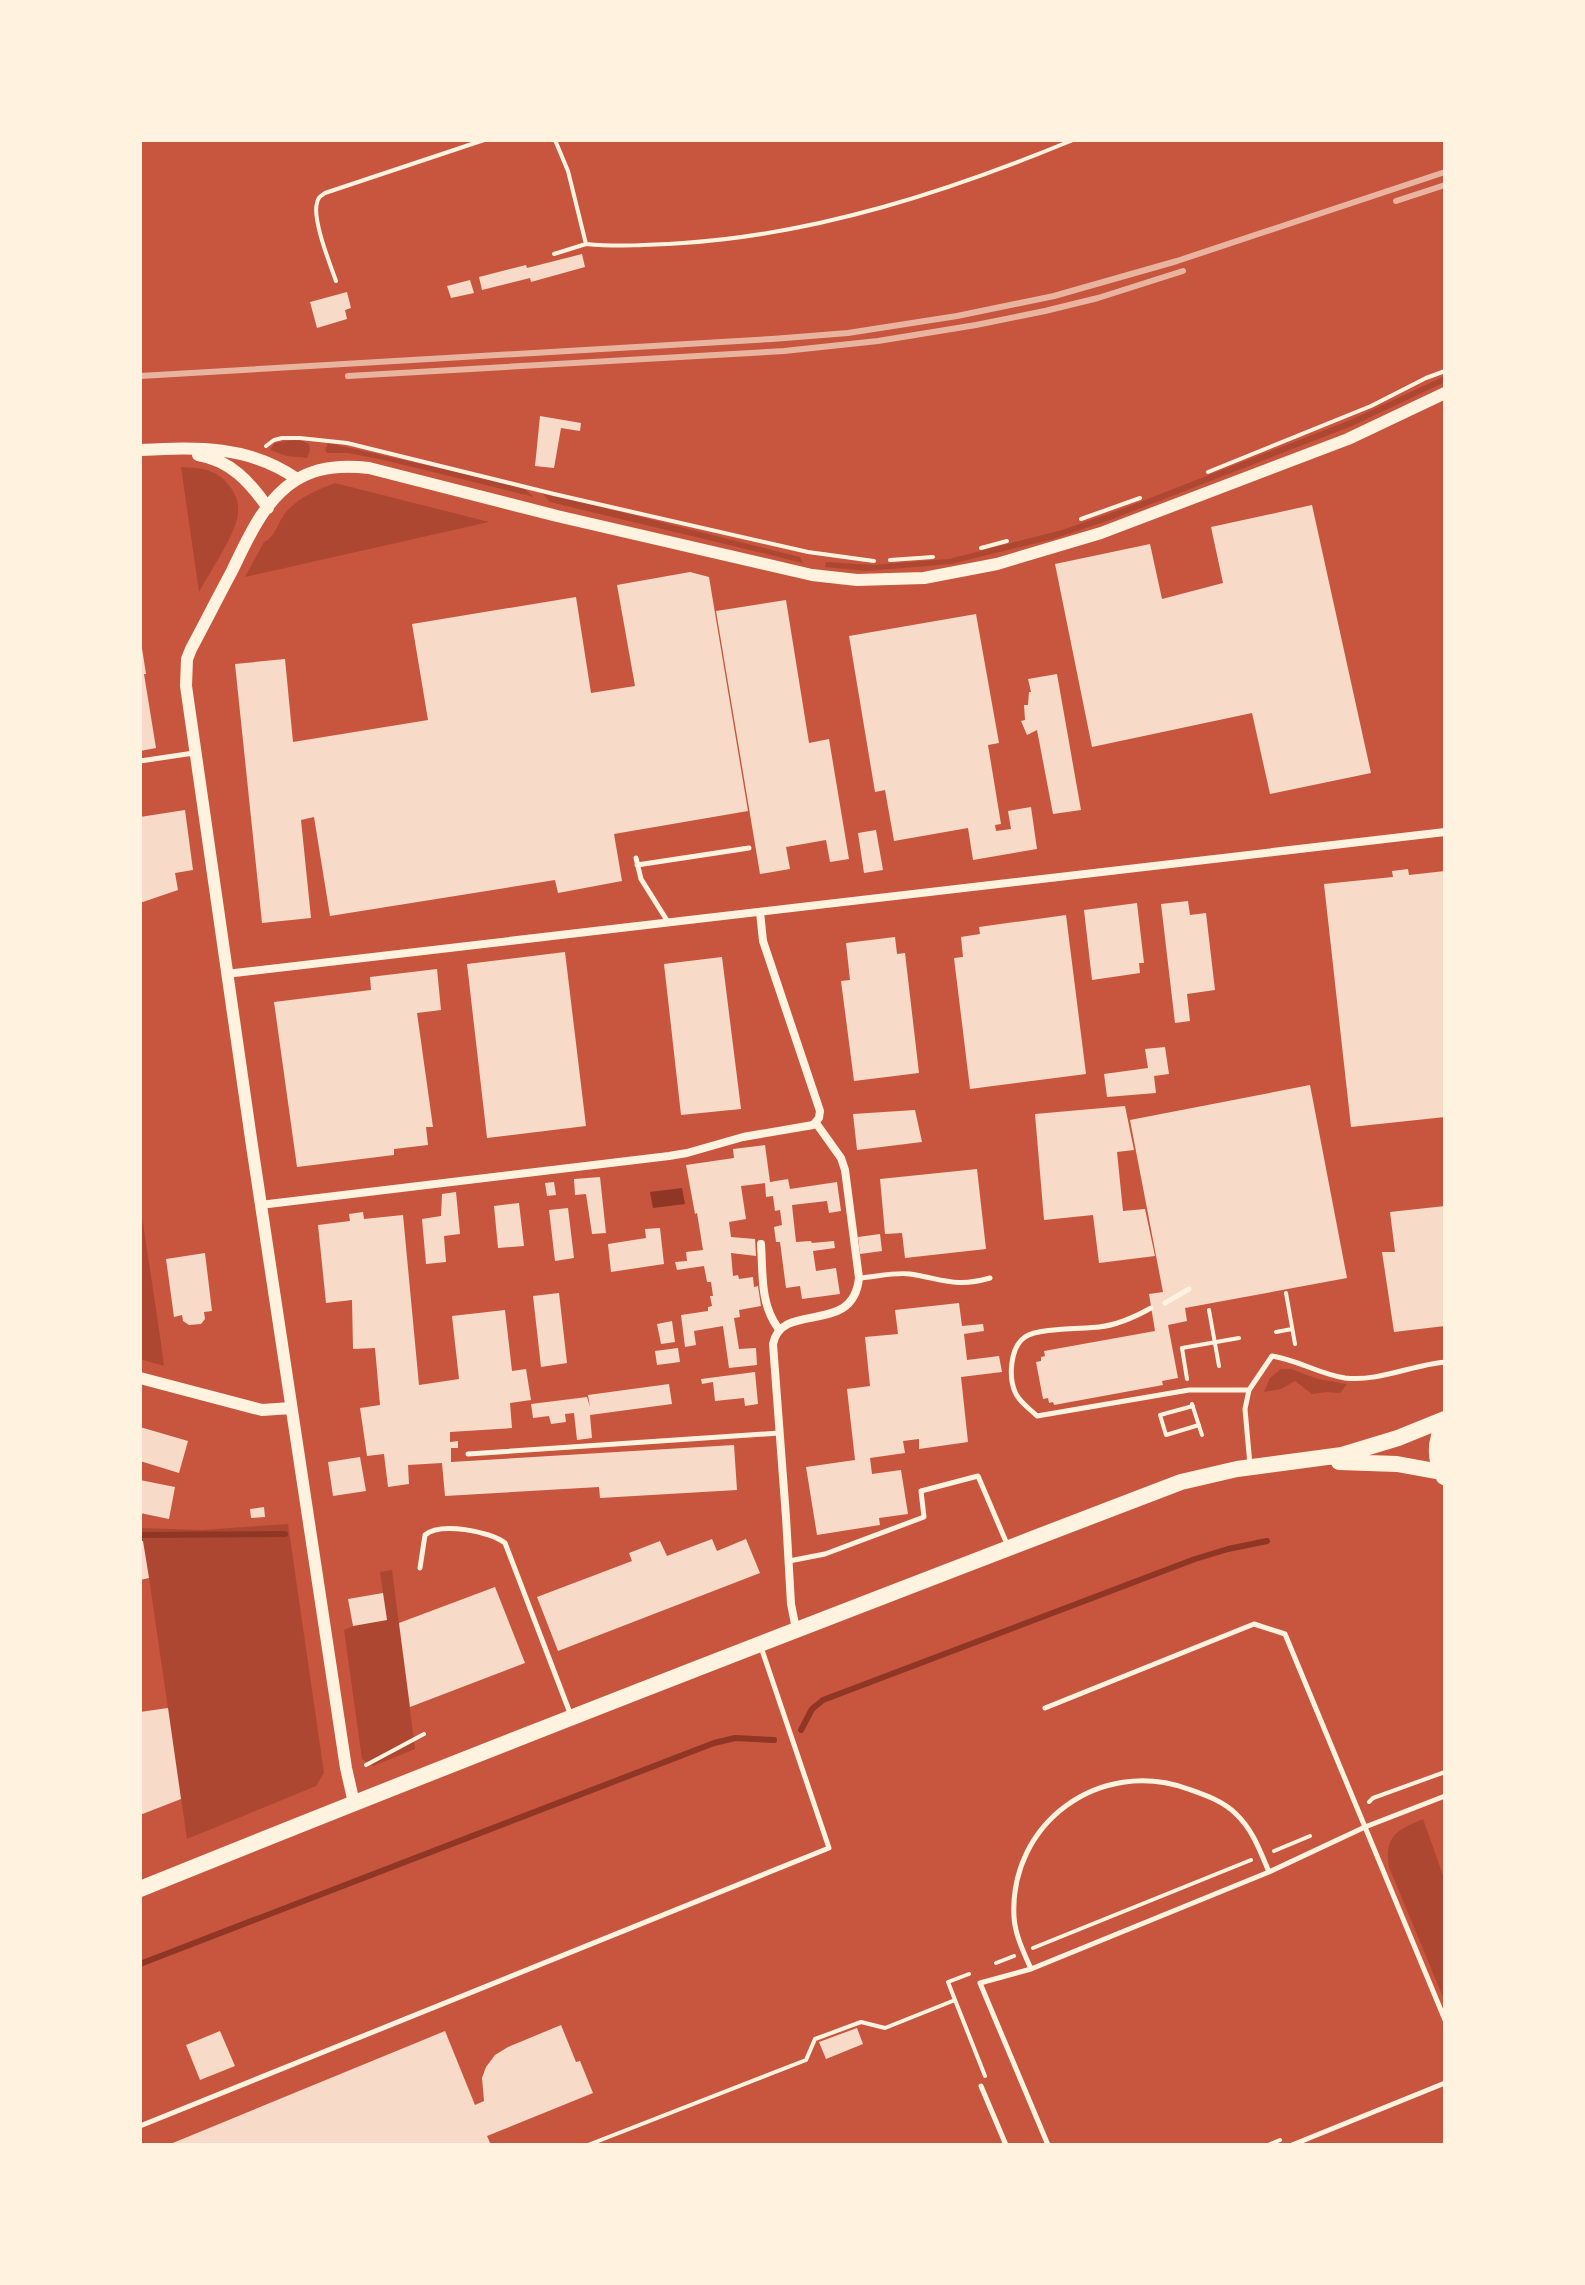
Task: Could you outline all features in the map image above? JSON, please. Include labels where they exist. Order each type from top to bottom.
[{"type":"main road","points":[[1295,1462],[1397,1464],[1443,1475],[1437,1450],[1445,1420]]},
{"type":"main road","points":[[140,1889],[796,1629],[1181,1482],[1251,1467],[1342,1455],[1445,1420]]},
{"type":"street","points":[[354,1803],[346,1768],[260,1205],[186,686],[187,659],[249,537],[268,508],[297,479],[337,466],[369,468],[557,516],[812,575],[857,580],[924,578],[997,564],[1101,533],[1348,439],[1445,393]]},
{"type":"street","points":[[146,450],[208,449],[257,457],[297,479]]},
{"type":"street","points":[[146,450],[203,456],[225,464],[244,478],[268,508]]},
{"type":"street","points":[[226,974],[1445,832]]},
{"type":"street","points":[[260,1205],[669,1156],[816,1123],[819,1118],[818,1104],[763,941],[760,912]]},
{"type":"street","points":[[796,1629],[791,1604],[773,1344],[778,1328],[846,1307],[858,1291],[859,1278],[845,1170],[841,1158],[816,1123]]},
{"type":"street","points":[[761,1244],[765,1300],[770,1317],[778,1328]]},
{"type":"street","points":[[140,1378],[262,1410],[291,1408]]},
{"type":"lane","points":[[140,761],[195,753]]},
{"type":"lane","points":[[668,922],[641,879],[636,862],[749,848]]},
{"type":"lane","points":[[859,1278],[907,1273],[969,1284],[990,1278]]},
{"type":"lane","points":[[1165,1303],[1189,1289]]},
{"type":"lane","points":[[1151,1308],[1132,1318],[1102,1327],[1026,1336],[1014,1350],[1011,1368],[1015,1393],[1037,1416],[1189,1390],[1249,1390]]},
{"type":"lane","points":[[1251,1467],[1245,1409],[1249,1390],[1272,1356],[1288,1358],[1324,1374],[1348,1378],[1369,1377],[1445,1362]]},
{"type":"lane","points":[[468,1454],[779,1433]]},
{"type":"lane","points":[[788,1562],[825,1554],[924,1517],[921,1491],[978,1476],[1009,1548]]},
{"type":"lane","points":[[420,1568],[425,1535],[438,1528],[487,1533],[505,1543],[572,1717]]},
{"type":"lane","points":[[1045,1708],[1254,1624],[1285,1634],[1445,2020]]},
{"type":"lane","points":[[140,2126],[829,1848],[760,1644]]},
{"type":"lane","points":[[1031,1969],[1014,1920],[1014,1897],[1020,1868],[1034,1840],[1056,1814],[1099,1787],[1150,1779],[1210,1796],[1235,1812],[1253,1833],[1269,1872]]},
{"type":"lane","points":[[1048,2145],[980,1983],[1031,1969],[1445,1796]]},
{"type":"lane","points":[[1292,2145],[1445,2083]]},
{"type":"lane","points":[[981,2086],[1006,2145]]},
{"type":"path","points":[[336,281],[317,217],[320,197],[484,140]]},
{"type":"path","points":[[555,140],[568,171],[586,244]]},
{"type":"path","points":[[554,254],[586,244],[654,245],[751,237],[830,221],[967,181],[1073,140]]},
{"type":"path","points":[[1197,476],[1358,411],[1445,371]]},
{"type":"path","points":[[257,457],[268,443],[282,438],[347,443],[808,552],[873,561]]},
{"type":"path","points":[[1068,524],[1141,498]]},
{"type":"path","points":[[978,549],[1008,541]]},
{"type":"path","points":[[888,560],[934,557]]},
{"type":"path","points":[[1286,1293],[1295,1344]]},
{"type":"path","points":[[1209,1310],[1219,1366]]},
{"type":"path","points":[[1276,1332],[1292,1329]]},
{"type":"path","points":[[1189,1390],[1182,1348],[1239,1338]]},
{"type":"path","points":[[1193,1406],[1160,1415],[1166,1435],[1199,1425]]},
{"type":"path","points":[[1196,1417],[1202,1435]]},
{"type":"path","points":[[366,1765],[424,1734]]},
{"type":"path","points":[[1359,1812],[1373,1798],[1445,1772]]},
{"type":"path","points":[[987,1966],[1319,1832]]},
{"type":"path","points":[[975,1971],[948,1982],[990,2087]]},
{"type":"path","points":[[588,2145],[806,2060],[815,2039],[861,2022],[885,2028],[955,2000]]},
{"type":"shaded area","points":[[1445,376],[1445,382],[1352,426],[1053,539],[951,564],[866,571],[825,567],[826,562],[873,565],[949,559],[1062,530],[1348,421]]},
{"type":"shaded area","points":[[294,440],[309,444],[307,458],[270,450],[275,443]]},
{"type":"shaded area","points":[[328,443],[522,487],[534,497],[384,460],[348,453],[327,453]]},
{"type":"shaded area","points":[[181,467],[203,469],[221,477],[233,491],[238,505],[233,530],[199,592]]},
{"type":"shaded area","points":[[335,483],[489,522],[245,577],[264,542],[274,533],[286,512],[302,498]]},
{"type":"shaded area","points":[[541,492],[800,557],[803,563],[550,502]]},
{"type":"shaded area","points":[[682,1188],[685,1204],[653,1208],[650,1192]]},
{"type":"shaded area","points":[[140,1203],[161,1343],[164,1366],[140,1359]]},
{"type":"shaded area","points":[[1281,1369],[1347,1384],[1340,1393],[1312,1394],[1295,1381],[1281,1389],[1264,1392],[1270,1378]]},
{"type":"shaded area","points":[[288,1524],[324,1773],[316,1786],[187,1839],[140,1528],[202,1530]]},
{"type":"shaded area","points":[[392,1570],[415,1749],[373,1766],[362,1759],[344,1630],[387,1620],[380,1572]]},
{"type":"shaded area","points":[[1423,1819],[1445,1881],[1445,2002],[1389,1867],[1389,1848],[1394,1836]]},
{"type":"building","points":[[582,254],[585,267],[531,282],[530,278],[482,290],[479,277]]},
{"type":"building","points":[[470,280],[474,293],[451,298],[447,286]]},
{"type":"building","points":[[347,292],[351,308],[345,310],[347,319],[317,328],[310,302]]},
{"type":"building","points":[[540,416],[581,423],[580,431],[561,428],[554,468],[535,466]]},
{"type":"building","points":[[1312,505],[1371,773],[1270,794],[1252,713],[1092,747],[1055,564],[1150,544],[1162,599],[1223,583],[1211,527]]},
{"type":"building","points":[[690,572],[709,577],[748,811],[614,834],[622,881],[558,893],[555,880],[330,916],[314,817],[301,820],[311,918],[262,923],[235,664],[285,659],[293,742],[428,720],[412,624],[576,597],[591,693],[635,686],[617,585]]},
{"type":"building","points":[[786,600],[809,743],[829,739],[849,859],[830,862],[826,840],[786,847],[790,869],[760,874],[716,611]]},
{"type":"building","points":[[976,614],[999,743],[988,745],[1001,824],[995,825],[996,831],[1011,829],[1008,811],[1031,807],[1037,849],[973,860],[968,828],[894,841],[885,790],[875,792],[849,636]]},
{"type":"building","points":[[140,648],[156,748],[140,751]]},
{"type":"building","points":[[1057,674],[1081,810],[1053,814],[1037,730],[1027,735],[1021,721],[1025,720],[1024,705],[1028,705],[1031,692],[1028,679]]},
{"type":"building","points":[[185,810],[193,870],[175,873],[178,890],[140,903],[140,817]]},
{"type":"building","points":[[876,830],[883,870],[864,873],[858,833]]},
{"type":"building","points":[[1408,869],[1409,875],[1445,871],[1445,1117],[1351,1127],[1324,884],[1393,877],[1392,871]]},
{"type":"building","points":[[1188,901],[1190,915],[1206,913],[1215,990],[1187,994],[1190,1021],[1175,1023],[1161,904]]},
{"type":"building","points":[[1137,903],[1144,963],[1139,963],[1140,973],[1092,980],[1084,910]]},
{"type":"building","points":[[1066,915],[1086,1074],[970,1089],[954,958],[963,957],[961,937],[980,934],[979,927]]},
{"type":"building","points":[[895,937],[897,954],[905,953],[919,1073],[854,1081],[841,981],[850,980],[846,943]]},
{"type":"building","points":[[565,952],[586,1126],[487,1138],[467,964]]},
{"type":"building","points":[[722,957],[741,1109],[681,1115],[664,964]]},
{"type":"building","points":[[437,969],[441,1010],[417,1013],[433,1127],[426,1127],[428,1145],[394,1149],[394,1155],[297,1167],[274,1002],[371,990],[370,977]]},
{"type":"building","points":[[1165,1047],[1169,1074],[1154,1076],[1156,1093],[1107,1097],[1104,1074],[1148,1068],[1145,1049]]},
{"type":"building","points":[[1310,1085],[1347,1278],[1185,1308],[1187,1321],[1168,1325],[1178,1378],[1162,1381],[1163,1385],[1054,1405],[1053,1402],[1049,1403],[1048,1398],[1043,1399],[1036,1362],[1045,1356],[1044,1351],[1155,1331],[1149,1294],[1163,1292],[1130,1120]]},
{"type":"building","points":[[1125,1106],[1134,1150],[1117,1152],[1123,1211],[1145,1209],[1155,1256],[1099,1263],[1093,1215],[1044,1220],[1035,1114]]},
{"type":"building","points":[[915,1110],[922,1142],[857,1150],[853,1114]]},
{"type":"building","points":[[765,1145],[770,1182],[788,1179],[790,1189],[837,1182],[841,1211],[829,1213],[827,1201],[792,1205],[796,1242],[834,1241],[835,1248],[813,1251],[816,1271],[836,1268],[840,1294],[802,1299],[800,1286],[786,1288],[780,1242],[776,1242],[774,1227],[782,1225],[780,1210],[775,1211],[773,1196],[766,1197],[765,1183],[741,1186],[746,1219],[729,1222],[731,1237],[755,1239],[756,1256],[731,1253],[733,1276],[738,1275],[739,1279],[753,1277],[754,1287],[758,1286],[761,1306],[739,1310],[740,1317],[734,1318],[739,1349],[756,1348],[757,1365],[729,1368],[723,1326],[694,1331],[696,1345],[685,1347],[681,1315],[708,1311],[708,1307],[712,1306],[710,1296],[713,1296],[704,1266],[677,1270],[675,1262],[687,1261],[686,1252],[703,1250],[686,1165],[734,1158],[733,1149]]},
{"type":"building","points":[[977,1169],[986,1249],[905,1258],[902,1233],[885,1234],[880,1179]]},
{"type":"building","points":[[600,1177],[606,1233],[592,1234],[586,1194],[575,1195],[574,1179]]},
{"type":"building","points":[[554,1182],[556,1195],[547,1196],[545,1183]]},
{"type":"building","points":[[456,1192],[460,1234],[444,1236],[446,1262],[426,1264],[422,1219],[441,1216],[442,1194]]},
{"type":"building","points":[[519,1203],[524,1246],[498,1248],[494,1206]]},
{"type":"building","points":[[1445,1206],[1445,1326],[1394,1332],[1382,1252],[1395,1252],[1390,1212]]},
{"type":"building","points":[[568,1208],[574,1258],[555,1261],[549,1210]]},
{"type":"building","points":[[363,1212],[364,1219],[403,1215],[419,1385],[459,1379],[452,1316],[505,1310],[512,1371],[526,1369],[531,1400],[510,1403],[512,1428],[450,1432],[450,1442],[458,1441],[458,1448],[451,1448],[451,1462],[734,1445],[737,1490],[600,1498],[599,1487],[445,1496],[442,1463],[408,1465],[409,1484],[388,1487],[384,1454],[367,1456],[360,1408],[380,1405],[375,1348],[353,1349],[352,1300],[326,1303],[318,1225],[350,1221],[349,1214]]},
{"type":"building","points":[[660,1228],[664,1264],[611,1272],[608,1244],[646,1238],[645,1229]]},
{"type":"building","points":[[880,1234],[882,1251],[860,1254],[858,1237]]},
{"type":"building","points":[[205,1253],[212,1311],[204,1312],[205,1319],[201,1324],[189,1325],[183,1321],[182,1315],[174,1317],[166,1259]]},
{"type":"building","points":[[559,1293],[567,1363],[541,1367],[533,1296]]},
{"type":"building","points":[[959,1303],[962,1326],[983,1324],[984,1331],[964,1334],[967,1360],[999,1356],[1002,1372],[961,1377],[968,1442],[919,1449],[919,1439],[903,1441],[905,1453],[870,1458],[872,1474],[901,1470],[908,1514],[879,1518],[880,1525],[817,1535],[806,1467],[855,1460],[847,1389],[870,1386],[865,1337],[898,1334],[895,1310]]},
{"type":"building","points":[[672,1321],[675,1342],[661,1344],[657,1324]]},
{"type":"building","points":[[678,1348],[680,1362],[657,1365],[655,1351]]},
{"type":"building","points":[[755,1372],[758,1404],[745,1406],[744,1398],[715,1401],[713,1382],[702,1384],[701,1379]]},
{"type":"building","points":[[669,1384],[672,1404],[590,1415],[592,1438],[577,1440],[574,1413],[565,1414],[566,1422],[551,1424],[549,1416],[533,1418],[531,1404],[587,1397],[590,1407],[588,1395]]},
{"type":"building","points":[[140,1427],[188,1441],[179,1473],[140,1461]]},
{"type":"building","points":[[360,1457],[366,1491],[333,1496],[328,1462]]},
{"type":"building","points":[[140,1480],[175,1487],[169,1519],[140,1513]]},
{"type":"building","points":[[264,1507],[265,1517],[251,1518],[250,1509]]},
{"type":"building","points":[[712,1539],[717,1551],[746,1539],[760,1573],[558,1651],[537,1597],[632,1561],[629,1553],[660,1541],[667,1556]]},
{"type":"building","points":[[140,1541],[143,1541],[149,1578],[140,1580]]},
{"type":"building","points":[[495,1587],[525,1663],[410,1707],[399,1623]]},
{"type":"building","points":[[383,1593],[387,1620],[353,1626],[348,1599]]},
{"type":"building","points":[[168,1708],[181,1799],[140,1815],[140,1712]]},
{"type":"building","points":[[561,2025],[593,2093],[487,2136],[491,2145],[168,2145],[445,2031],[475,2105],[484,2101],[482,2078],[495,2055]]},
{"type":"building","points":[[857,2028],[863,2044],[826,2059],[819,2042]]},
{"type":"building","points":[[220,2031],[235,2066],[200,2080],[186,2045]]},
{"type":"waterway","points":[[140,1535],[285,1534]]},
{"type":"waterway","points":[[801,1730],[812,1709],[823,1700],[1195,1559],[1267,1541]]},
{"type":"waterway","points":[[140,1964],[714,1743],[735,1738],[774,1740]]},
{"type":"railway","points":[[140,376],[772,339],[848,333],[957,316],[1054,296],[1177,261],[1445,172]]},
{"type":"railway","points":[[1396,201],[1445,185]]},
{"type":"railway","points":[[348,376],[784,351],[878,341],[1045,311],[1183,271]]}]
